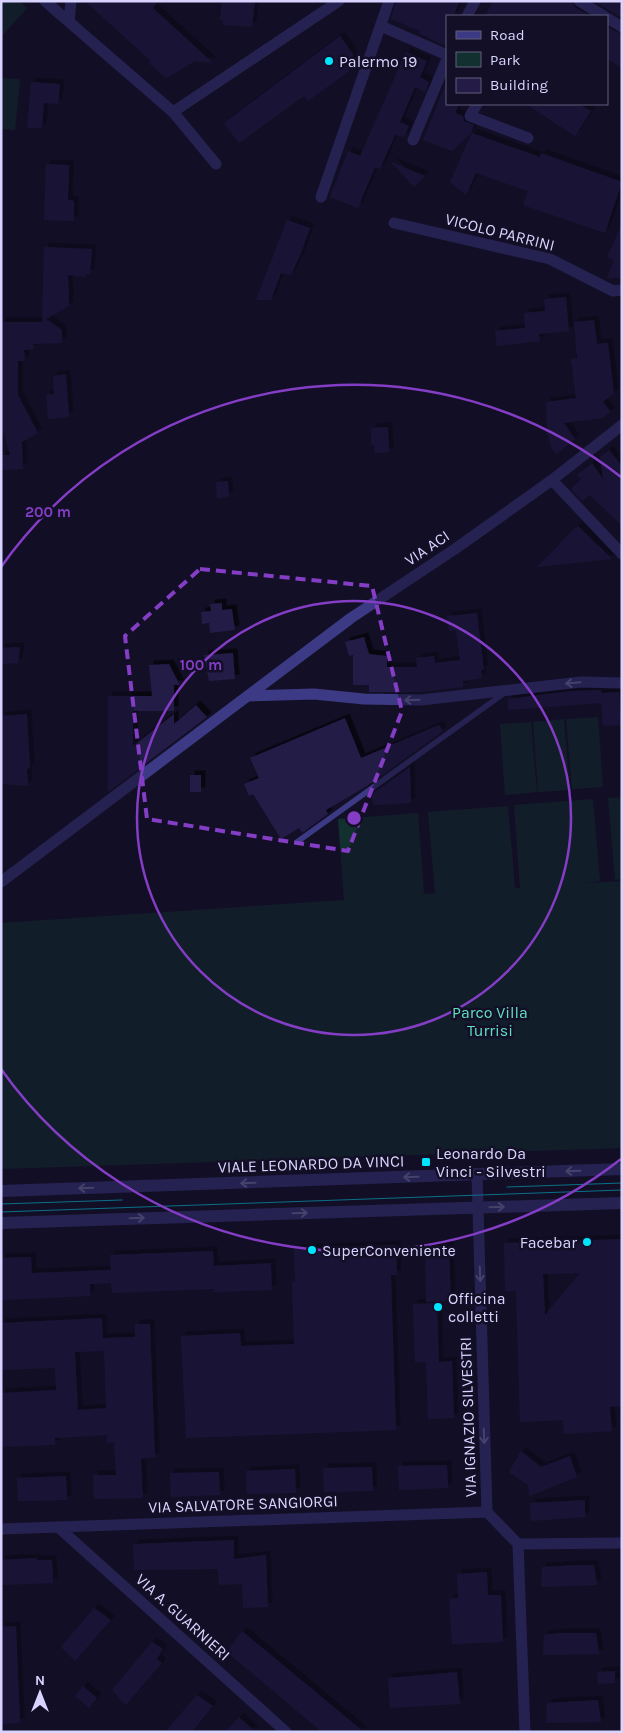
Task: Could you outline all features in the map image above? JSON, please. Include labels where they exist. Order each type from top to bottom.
[{"type":"street","points":[[45,1],[173,112],[216,164]]},
{"type":"street","points":[[69,22],[71,1]]},
{"type":"street","points":[[173,112],[339,1]]},
{"type":"street","points":[[321,197],[389,1]]},
{"type":"street","points":[[468,15],[475,1]]},
{"type":"street","points":[[579,1],[602,15]]},
{"type":"street","points":[[608,19],[622,27]]},
{"type":"street","points":[[380,26],[446,57]]},
{"type":"street","points":[[413,140],[446,59]]},
{"type":"street","points":[[476,105],[470,116],[528,138]]},
{"type":"street","name":"VICOLO PARRINI","points":[[394,223],[550,259],[613,291],[622,290]]},
{"type":"street","name":"VIA ACI","points":[[1,882],[351,618],[552,480],[622,425]]},
{"type":"street","points":[[552,480],[622,554]]},
{"type":"street","points":[[248,696],[314,694],[396,701],[421,700],[581,682],[622,683]]},
{"type":"street","name":"VIALE LEONARDO DA VINCI","points":[[1,1191],[622,1169]]},
{"type":"street","name":"VIA IGNAZIO SILVESTRI","points":[[477,1174],[486,1512],[518,1544]]},
{"type":"street","points":[[1,1223],[622,1203]]},
{"type":"street","name":"VIA SALVATORE SANGIORGI","points":[[1,1529],[486,1512]]},
{"type":"street","name":"VIA A. GUARNIERI","points":[[58,1527],[286,1732]]},
{"type":"street","points":[[524,1732],[518,1544],[622,1543]]},
{"type":"lane","points":[[298,842],[508,690]]},
{"type":"highlighted area","points":[[200,569],[372,586],[402,711],[348,851],[147,819],[125,636]]},
{"type":"green space","points":[[1,1],[19,1],[27,8],[1,37]]},
{"type":"green space","points":[[1,78],[20,79],[15,130],[1,129]]},
{"type":"green space","points":[[598,717],[603,787],[572,789],[566,719]]},
{"type":"green space","points":[[564,719],[570,790],[538,792],[533,722]]},
{"type":"green space","points":[[531,722],[537,792],[505,795],[500,724]]},
{"type":"green space","points":[[622,797],[622,879],[615,880],[608,798]]},
{"type":"green space","name":"Parco Villa Turrisi","points":[[593,799],[600,881],[585,883],[622,881],[622,1148],[1,1169],[1,923],[344,900],[338,819],[418,813],[424,894],[435,893],[428,812],[508,806],[515,888],[520,888],[514,805]]},
{"type":"building","points":[[85,1],[158,1],[153,8],[213,63],[195,61],[166,78],[149,63],[151,61]]},
{"type":"building","points":[[222,1],[255,1],[252,27],[223,25],[223,20],[220,20]]},
{"type":"building","points":[[396,1],[460,1],[453,15],[446,15],[446,46],[419,33],[420,31],[391,19]]},
{"type":"building","points":[[493,1],[572,1],[575,7],[588,15],[486,15]]},
{"type":"building","points":[[594,1],[618,1],[622,7],[622,18]]},
{"type":"building","points":[[608,27],[622,34],[622,68],[608,60]]},
{"type":"building","points":[[340,36],[353,54],[349,71],[308,101],[304,96],[239,143],[224,123]]},
{"type":"building","points":[[406,52],[427,61],[420,77],[429,82],[425,92],[415,87],[400,122],[409,126],[404,137],[395,135],[380,169],[375,167],[358,208],[330,197],[348,151],[360,156]]},
{"type":"building","points":[[31,82],[60,84],[58,104],[44,103],[42,128],[27,128]]},
{"type":"building","points":[[446,83],[446,105],[459,105],[455,113],[463,116],[464,121],[474,125],[471,133],[452,151],[423,140]]},
{"type":"building","points":[[528,105],[581,105],[591,111],[575,136]]},
{"type":"building","points":[[472,133],[540,157],[541,153],[622,182],[605,233],[523,205],[528,191],[476,173],[466,195],[450,182]]},
{"type":"building","points":[[391,162],[425,176],[414,187]]},
{"type":"building","points":[[46,164],[69,165],[68,200],[74,201],[74,221],[44,220]]},
{"type":"building","points":[[287,220],[310,228],[301,253],[291,275],[281,273],[271,300],[256,300]]},
{"type":"building","points":[[622,224],[622,278],[607,278],[614,260],[607,257]]},
{"type":"building","points":[[44,247],[92,249],[90,274],[86,274],[85,277],[68,275],[69,306],[46,319],[62,330],[62,343],[33,344],[34,349],[24,350],[25,361],[18,361],[18,395],[38,433],[22,442],[23,469],[1,470],[1,455],[10,455],[1,423],[1,322],[42,322]]},
{"type":"building","points":[[566,297],[569,331],[539,334],[540,341],[497,346],[495,331],[525,328],[524,313],[545,311],[544,299]]},
{"type":"building","points":[[594,320],[597,344],[608,343],[614,393],[603,402],[611,412],[602,418],[564,423],[575,439],[557,454],[552,449],[547,432],[546,402],[576,398],[571,359],[577,358],[574,322]]},
{"type":"building","points":[[66,374],[69,417],[48,419],[46,395],[54,394],[53,376]]},
{"type":"building","points":[[388,427],[389,452],[375,453],[374,445],[371,445],[371,428]]},
{"type":"building","points":[[609,450],[622,466],[622,526],[590,495],[582,501],[571,489],[581,479],[577,475],[592,463],[603,479],[600,457]]},
{"type":"building","points":[[228,481],[229,497],[217,498],[216,482]]},
{"type":"building","points":[[578,526],[612,559],[537,567],[573,530]]},
{"type":"building","points":[[222,603],[222,610],[232,609],[235,630],[210,633],[209,623],[202,624],[201,612],[211,611],[210,604]]},
{"type":"building","points":[[477,613],[484,670],[481,670],[482,678],[463,681],[463,687],[421,692],[369,692],[369,685],[353,685],[353,655],[349,656],[345,642],[364,637],[369,654],[387,656],[387,667],[417,667],[416,658],[434,656],[435,663],[460,660],[456,630],[449,631],[447,616]]},
{"type":"building","points":[[20,647],[18,663],[1,664],[1,648]]},
{"type":"building","points":[[233,653],[235,679],[209,681],[204,655]]},
{"type":"building","points":[[169,664],[180,685],[174,685],[174,711],[133,711],[133,746],[174,714],[174,724],[196,705],[207,717],[108,792],[108,696],[152,696],[149,665]]},
{"type":"building","points":[[600,690],[602,693],[619,692],[621,725],[603,726],[601,703],[508,710],[508,699],[571,691]]},
{"type":"building","points":[[27,714],[30,768],[27,769],[28,786],[1,784],[1,716]]},
{"type":"building","points":[[345,718],[361,758],[439,725],[443,731],[367,786],[326,810],[328,814],[302,833],[299,828],[281,839],[253,794],[249,796],[244,784],[259,778],[250,758]]},
{"type":"building","points":[[410,767],[411,803],[373,805],[372,794]]},
{"type":"building","points":[[190,775],[201,775],[201,792],[190,792]]},
{"type":"building","points":[[622,1239],[622,1406],[610,1407],[612,1431],[564,1434],[563,1420],[520,1422],[516,1291],[505,1291],[504,1243]],"holes":[[[580,1273],[545,1315],[543,1274]]]},
{"type":"building","points":[[396,1245],[397,1275],[391,1275],[396,1430],[186,1438],[181,1336],[240,1333],[241,1346],[294,1344],[292,1282],[295,1281],[294,1249]]},
{"type":"building","points":[[449,1246],[451,1301],[426,1302],[425,1247]]},
{"type":"building","points":[[213,1251],[214,1266],[271,1263],[272,1290],[214,1292],[214,1289],[112,1293],[111,1283],[90,1284],[90,1296],[1,1300],[1,1258],[31,1257],[32,1273],[111,1270],[110,1255]]},
{"type":"building","points":[[437,1303],[439,1362],[452,1361],[454,1418],[428,1419],[426,1362],[415,1362],[413,1304]]},
{"type":"building","points":[[102,1318],[103,1338],[135,1337],[135,1324],[150,1324],[155,1457],[141,1459],[143,1498],[94,1499],[93,1475],[116,1475],[114,1442],[107,1443],[107,1435],[55,1438],[55,1445],[1,1447],[1,1393],[56,1390],[55,1368],[1,1370],[1,1323]],"holes":[[[104,1351],[106,1408],[78,1410],[75,1352]]]},
{"type":"building","points":[[521,1451],[541,1467],[570,1456],[577,1477],[529,1496],[528,1485],[509,1472]]},
{"type":"building","points":[[447,1465],[448,1488],[399,1490],[398,1466]]},
{"type":"building","points":[[372,1467],[373,1491],[324,1492],[323,1468]]},
{"type":"building","points":[[295,1469],[296,1493],[247,1494],[246,1471]]},
{"type":"building","points":[[219,1472],[220,1495],[171,1497],[170,1473]]},
{"type":"building","points":[[66,1476],[67,1500],[18,1501],[17,1478]]},
{"type":"building","points":[[585,1500],[585,1517],[531,1521],[530,1503]]},
{"type":"building","points":[[234,1540],[234,1559],[266,1555],[268,1607],[243,1608],[242,1584],[219,1585],[218,1569],[134,1570],[133,1544]]},
{"type":"building","points":[[36,1558],[37,1560],[52,1560],[53,1583],[2,1585],[1,1560]]},
{"type":"building","points":[[594,1565],[597,1585],[541,1587],[542,1567]]},
{"type":"building","points":[[487,1572],[488,1595],[501,1595],[503,1642],[452,1644],[449,1599],[458,1598],[457,1574]]},
{"type":"building","points":[[94,1608],[111,1620],[75,1661],[61,1647]]},
{"type":"building","points":[[16,1626],[20,1723],[1,1724],[1,1627]]},
{"type":"building","points":[[242,1631],[364,1732],[322,1732],[227,1652]]},
{"type":"building","points":[[596,1633],[599,1654],[543,1655],[544,1635]]},
{"type":"building","points":[[152,1642],[163,1649],[157,1659],[162,1663],[126,1705],[112,1690]]},
{"type":"building","points":[[615,1671],[615,1683],[598,1684],[597,1672]]},
{"type":"building","points":[[457,1672],[460,1704],[390,1708],[388,1678]]},
{"type":"building","points":[[83,1686],[97,1698],[89,1708],[75,1696]]},
{"type":"building","points":[[197,1695],[213,1706],[192,1732],[165,1732]]},
{"type":"building","points":[[598,1700],[601,1722],[546,1723],[547,1703]]},
{"type":"building","points":[[239,1717],[255,1732],[225,1732]]},
{"type":"tram line","points":[[507,1187],[622,1183]]},
{"type":"tram line","points":[[1,1212],[622,1190]]},
{"type":"tram line","points":[[1,1204],[122,1200]]},
{"type":"place","name":"Palermo 19","points":[[329,61]]},
{"type":"place","name":"Leonardo Da Vinci - Silvestri","points":[[426,1162]]},
{"type":"place","name":"Facebar","points":[[587,1242]]},
{"type":"place","name":"SuperConveniente","points":[[312,1250]]},
{"type":"place","name":"Officina colletti","points":[[438,1307]]}]
